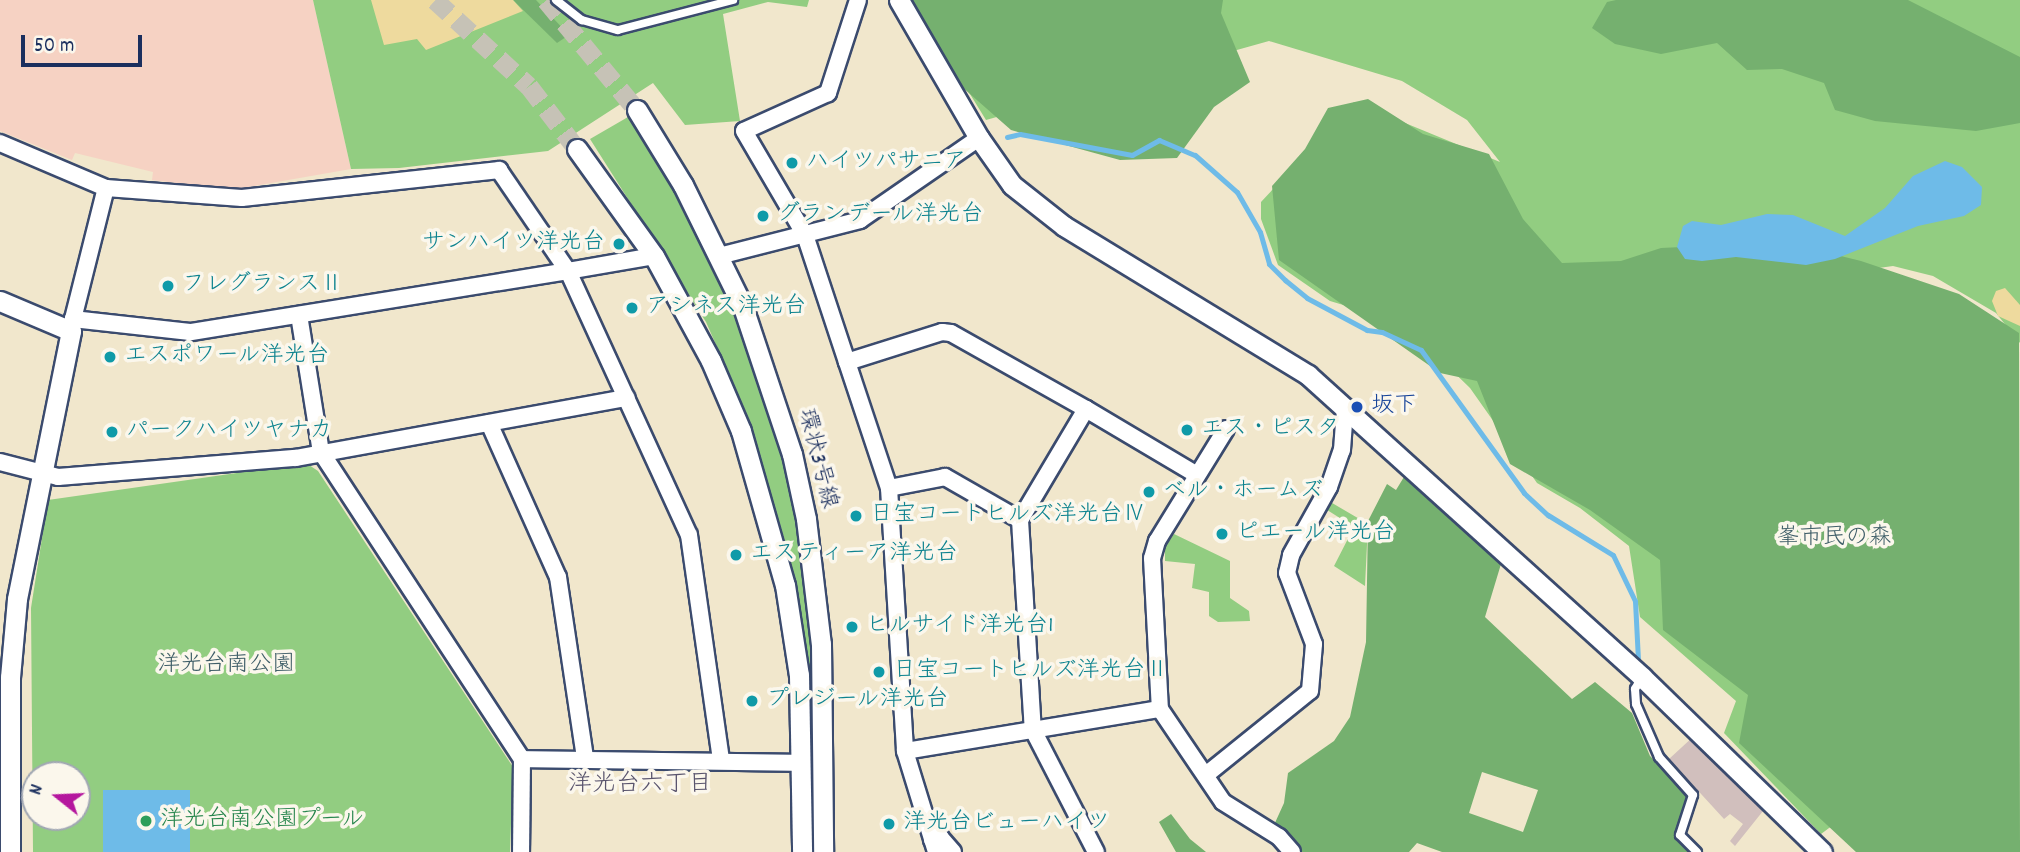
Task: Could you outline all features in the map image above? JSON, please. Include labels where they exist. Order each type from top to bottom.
[{"type":"street","points":[[858,0],[828,93],[744,131],[805,235],[889,488],[905,751],[934,846]]},
{"type":"street","points":[[899,0],[979,138],[1012,185],[1064,226],[1345,409],[1642,677],[1822,852]]},
{"type":"street","name":"環状3号線","points":[[637,110],[719,256],[772,387],[806,519],[821,644],[823,852]]},
{"type":"street","points":[[719,256],[860,220],[979,138]]},
{"type":"street","points":[[0,143],[106,188],[242,198],[499,170],[568,271],[688,535],[721,761]]},
{"type":"street","points":[[577,149],[654,256],[711,361],[762,498],[785,585],[799,675],[802,852]]},
{"type":"street","points":[[10,852],[4,764],[17,599],[72,325],[106,188]]},
{"type":"street","points":[[0,301],[72,325],[190,332],[654,256]]},
{"type":"street","points":[[299,315],[321,452],[522,760],[521,852]]},
{"type":"street","points":[[847,362],[942,332],[951,333],[1196,475]]},
{"type":"street","points":[[0,462],[41,476],[296,458],[627,398]]},
{"type":"street","points":[[1086,409],[1020,520],[1033,730],[1096,852]]},
{"type":"street","points":[[1207,774],[1310,691],[1314,644],[1287,573],[1291,555],[1314,521],[1334,475],[1342,450],[1345,409]]},
{"type":"street","points":[[489,423],[558,577],[585,758]]},
{"type":"street","points":[[1226,429],[1196,475],[1152,558],[1160,709],[1207,774],[1223,802],[1279,837],[1292,852]]},
{"type":"street","points":[[889,488],[945,477],[1020,520]]},
{"type":"street","points":[[905,751],[1160,709]]},
{"type":"street","points":[[522,760],[585,758],[802,764]]},
{"type":"street","points":[[934,846],[940,837],[953,852]]},
{"type":"lane","points":[[556,0],[582,20],[618,30],[733,0]]},
{"type":"lane","points":[[1642,677],[1635,689],[1636,704],[1659,757],[1693,795],[1681,835],[1696,852]]},
{"type":"shaded area","points":[[0,0],[313,0],[351,169],[232,190],[152,180],[153,172],[75,153],[72,160],[0,131]]},
{"type":"shaded area","points":[[1694,736],[1767,806],[1735,846],[1730,841],[1743,824],[1730,814],[1724,819],[1669,759]]},
{"type":"green space","points":[[313,0],[809,0],[807,7],[768,2],[723,14],[740,121],[685,125],[653,83],[548,151],[399,168],[351,169]]},
{"type":"green space","points":[[513,0],[536,0],[569,35],[557,43]]},
{"type":"green space","points":[[902,0],[1223,0],[1221,13],[1250,82],[1214,107],[1177,158],[1120,160],[1011,130],[945,72]]},
{"type":"green space","points":[[912,0],[2020,0],[2020,343],[1996,313],[1933,276],[1893,266],[1785,281],[1912,766],[1821,834],[1724,733],[1736,701],[1640,617],[1629,546],[1580,508],[1537,483],[1470,388],[1403,323],[1330,301],[1278,265],[1261,219],[1261,202],[1354,102],[1500,162],[1467,120],[1402,81],[1269,41],[986,120]]},
{"type":"green space","points":[[1908,0],[2020,57],[2020,123],[1976,131],[1875,121],[1835,110],[1824,83],[1782,69],[1747,70],[1717,43],[1661,54],[1615,44],[1592,28],[1607,2]]},
{"type":"green space","name":"峯市民の森","points":[[1368,99],[1423,134],[1489,154],[1523,219],[1562,263],[1621,261],[1661,248],[1784,242],[1861,261],[1959,294],[2019,333],[2020,852],[1856,852],[1739,743],[1748,695],[1663,630],[1660,560],[1590,510],[1510,464],[1477,381],[1440,373],[1279,260],[1272,186],[1305,149],[1328,108]]},
{"type":"green space","points":[[628,117],[688,210],[752,357],[800,520],[810,591],[812,668],[806,669],[804,633],[784,538],[748,418],[706,322],[590,139]]},
{"type":"green space","name":"洋光台南公園","points":[[306,463],[318,471],[513,767],[510,852],[33,852],[33,831],[91,831],[91,761],[32,761],[31,608],[48,500]]},
{"type":"green space","points":[[1407,472],[1501,564],[1485,617],[1572,699],[1595,682],[1632,713],[1650,756],[1688,793],[1676,832],[1690,852],[1442,852],[1417,843],[1409,852],[1301,852],[1274,825],[1284,803],[1288,773],[1334,741],[1350,717],[1366,642],[1368,521],[1387,484],[1396,490]],"holes":[[[1482,772],[1538,790],[1523,832],[1469,813]]]},
{"type":"green space","points":[[1327,500],[1368,524],[1365,586],[1334,566],[1354,527],[1324,508]]},
{"type":"green space","points":[[1174,534],[1230,561],[1230,598],[1249,611],[1250,621],[1218,622],[1209,616],[1209,592],[1192,588],[1195,564],[1165,561],[1165,547]]},
{"type":"green space","points":[[1171,814],[1190,839],[1206,852],[1176,852],[1159,822]]},
{"type":"sand","points":[[371,0],[513,0],[523,11],[426,50],[417,39],[384,45]]},
{"type":"sand","points":[[2005,288],[2020,305],[2020,326],[1998,316],[1992,301],[1996,291]]},
{"type":"water","points":[[1945,161],[1962,167],[1982,187],[1981,205],[1964,216],[1918,226],[1835,259],[1806,265],[1736,257],[1702,261],[1685,259],[1677,247],[1683,226],[1692,221],[1721,225],[1767,214],[1793,215],[1845,236],[1885,208],[1913,176]]},
{"type":"water","name":"洋光台南公園プール","points":[[103,790],[190,790],[190,852],[103,852]]},
{"type":"waterway","points":[[1007,137],[1020,134],[1132,155],[1159,140],[1195,155],[1237,192],[1260,232],[1269,264],[1285,280],[1307,298],[1367,330],[1382,332],[1421,350],[1524,493],[1548,515],[1613,555],[1635,601],[1638,660]]},
{"type":"tunnel","points":[[435,0],[529,86],[577,149]]},
{"type":"tunnel","points":[[546,0],[637,110]]},
{"type":"place","name":"ハイツパサニア","points":[[792,163]]},
{"type":"place","name":"グランデール洋光台","points":[[763,216]]},
{"type":"place","name":"サンハイツ洋光台","points":[[619,244]]},
{"type":"place","name":"フレグランスⅡ","points":[[168,286]]},
{"type":"place","name":"アシネス洋光台","points":[[632,308]]},
{"type":"place","name":"エスポワール洋光台","points":[[110,357]]},
{"type":"place","name":"坂下","points":[[1357,407]]},
{"type":"place","name":"エス・ピスタ","points":[[1187,430]]},
{"type":"place","name":"パークハイツヤナカ","points":[[112,432]]},
{"type":"place","name":"ベル・ホームズ","points":[[1149,492]]},
{"type":"place","name":"日宝コートヒルズ洋光台Ⅳ","points":[[856,516]]},
{"type":"place","name":"ピエール洋光台","points":[[1222,534]]},
{"type":"place","name":"エスティーア洋光台","points":[[736,555]]},
{"type":"place","name":"ヒルサイド洋光台1","points":[[852,627]]},
{"type":"place","name":"日宝コートヒルズ洋光台Ⅱ","points":[[879,672]]},
{"type":"place","name":"プレジール洋光台","points":[[752,701]]},
{"type":"place","name":"洋光台南公園プール","points":[[146,821]]},
{"type":"place","name":"洋光台ビューハイツ","points":[[889,824]]},
{"type":"district","name":"洋光台六丁目","points":[[640,786]]}]
